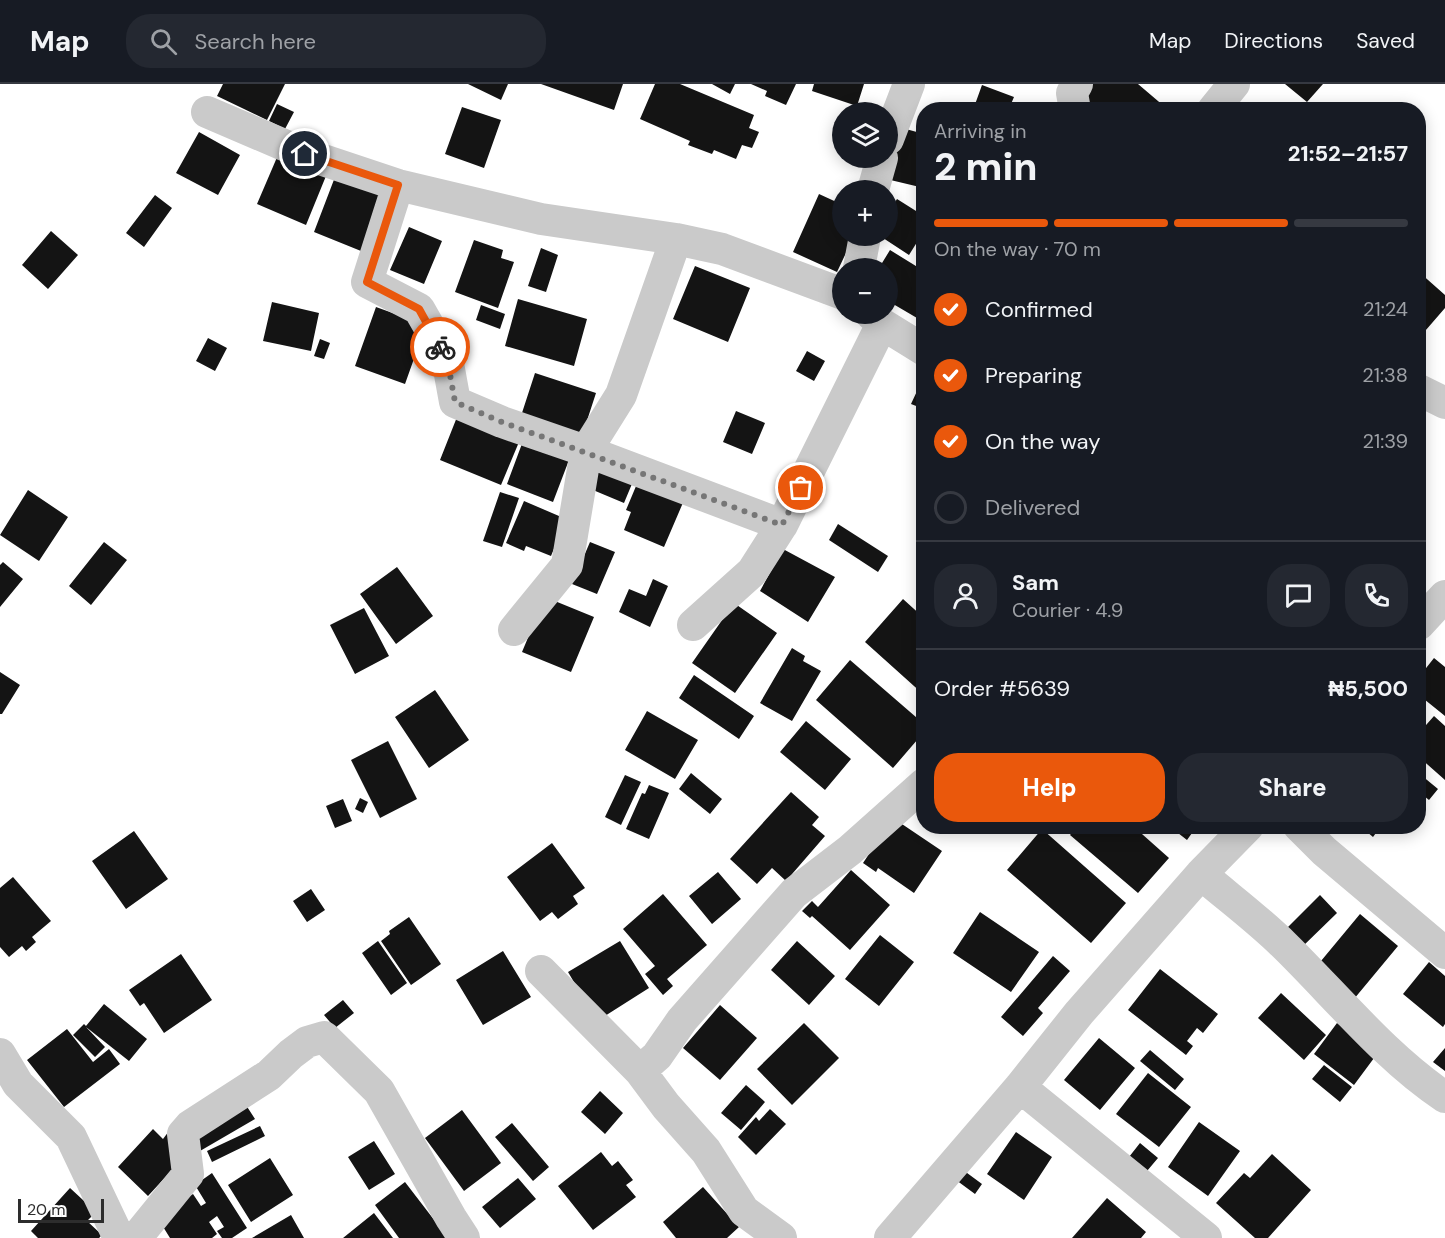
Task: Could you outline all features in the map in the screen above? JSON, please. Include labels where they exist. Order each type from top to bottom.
[{"type":"street","points":[[898,112],[909,84]]},
{"type":"street","points":[[1073,102],[1072,93],[1077,84]]},
{"type":"street","points":[[1219,102],[1234,84]]},
{"type":"street","points":[[207,112],[305,154],[398,185],[541,219],[676,239],[722,249],[832,290]]},
{"type":"street","points":[[398,185],[367,282],[419,309],[447,358],[455,402],[502,422],[782,525]]},
{"type":"street","points":[[514,630],[567,565],[586,451],[621,395],[676,239]]},
{"type":"street","points":[[693,625],[752,572],[782,525],[875,324]]},
{"type":"street","points":[[885,324],[916,345]]},
{"type":"street","points":[[1426,394],[1445,403]]},
{"type":"street","points":[[1426,616],[1445,596]]},
{"type":"street","points":[[640,1071],[657,1056],[682,1020],[794,893],[850,850],[916,791]]},
{"type":"street","points":[[890,1238],[1020,1087],[1079,1013],[1201,874],[1240,834]]},
{"type":"street","points":[[1307,834],[1445,953]]},
{"type":"street","points":[[1201,874],[1283,944],[1424,1083],[1445,1097]]},
{"type":"street","points":[[541,971],[640,1071],[666,1106],[706,1151],[744,1211],[781,1238]]},
{"type":"street","points":[[136,1238],[188,1174],[183,1134],[190,1126],[269,1075],[307,1042],[324,1037],[379,1091],[451,1218],[465,1238]]},
{"type":"street","points":[[0,1054],[18,1084],[71,1137],[119,1238]]},
{"type":"street","points":[[1020,1087],[1206,1238]]},
{"type":"building","points":[[223,84],[285,84],[267,120],[217,96]]},
{"type":"building","points":[[468,84],[508,84],[501,100]]},
{"type":"building","points":[[541,84],[623,84],[614,110]]},
{"type":"building","points":[[655,84],[680,84],[754,115],[749,128],[759,132],[752,148],[742,145],[736,159],[714,150],[712,154],[688,145],[690,141],[640,119]]},
{"type":"building","points":[[712,84],[735,84],[730,94]]},
{"type":"building","points":[[751,84],[796,84],[786,105],[765,96],[767,91]]},
{"type":"building","points":[[814,84],[864,84],[858,102],[845,102],[812,91]]},
{"type":"building","points":[[1093,84],[1138,84],[1159,102],[1088,102],[1082,97]]},
{"type":"building","points":[[1285,84],[1323,84],[1307,102]]},
{"type":"building","points":[[982,85],[1014,97],[1012,102],[976,102]]},
{"type":"building","points":[[277,104],[294,112],[285,129],[269,121]]},
{"type":"building","points":[[462,107],[501,120],[484,168],[445,154]]},
{"type":"building","points":[[898,127],[916,132],[916,186],[882,178],[884,168],[898,168]]},
{"type":"building","points":[[199,132],[240,155],[218,195],[176,173]]},
{"type":"building","points":[[278,155],[326,176],[306,225],[257,204]]},
{"type":"building","points":[[335,177],[383,195],[361,251],[314,232]]},
{"type":"building","points":[[819,194],[832,200],[832,246],[849,246],[844,258],[832,258],[832,270],[793,252]]},
{"type":"building","points":[[155,195],[172,208],[144,247],[126,233]]},
{"type":"building","points":[[898,200],[916,211],[916,244],[909,255],[895,246],[898,246]]},
{"type":"building","points":[[409,227],[442,241],[424,284],[390,270]]},
{"type":"building","points":[[51,231],[78,255],[48,289],[22,265]]},
{"type":"building","points":[[474,240],[503,250],[501,258],[514,262],[498,308],[455,292]]},
{"type":"building","points":[[541,248],[558,255],[546,292],[528,286]]},
{"type":"building","points":[[890,250],[916,266],[916,317],[898,307],[898,258],[885,258]]},
{"type":"building","points":[[695,266],[750,288],[728,342],[673,319]]},
{"type":"building","points":[[1426,278],[1445,295],[1445,308],[1426,330]]},
{"type":"building","points":[[518,299],[587,319],[574,366],[505,346]]},
{"type":"building","points":[[272,302],[319,313],[311,351],[263,341]]},
{"type":"building","points":[[481,305],[505,314],[500,329],[476,320]]},
{"type":"building","points":[[376,307],[426,325],[405,384],[355,366]]},
{"type":"building","points":[[208,338],[227,348],[215,371],[196,361]]},
{"type":"building","points":[[320,339],[330,343],[324,359],[314,356]]},
{"type":"building","points":[[807,351],[825,361],[814,381],[796,371]]},
{"type":"building","points":[[535,373],[596,393],[581,439],[520,419]]},
{"type":"building","points":[[916,393],[916,406],[911,404]]},
{"type":"building","points":[[736,411],[765,423],[752,454],[723,442]]},
{"type":"building","points":[[457,417],[519,442],[501,485],[440,460]]},
{"type":"building","points":[[523,441],[569,460],[553,502],[507,484]]},
{"type":"building","points":[[591,462],[634,479],[624,503],[581,485]]},
{"type":"building","points":[[639,479],[685,498],[664,547],[624,530],[631,512],[626,510]]},
{"type":"building","points":[[28,490],[68,517],[39,561],[0,535]]},
{"type":"building","points":[[500,492],[519,498],[502,547],[483,541]]},
{"type":"building","points":[[524,501],[566,519],[551,556],[526,546],[524,551],[506,543]]},
{"type":"building","points":[[838,524],[888,556],[878,572],[829,540]]},
{"type":"building","points":[[104,542],[127,560],[91,605],[69,586]]},
{"type":"building","points":[[590,542],[615,552],[597,594],[572,584]]},
{"type":"building","points":[[783,549],[835,577],[808,622],[760,591]]},
{"type":"building","points":[[3,562],[23,579],[0,607],[0,565]]},
{"type":"building","points":[[397,567],[433,616],[396,644],[360,594]]},
{"type":"building","points":[[653,579],[668,586],[650,627],[619,612],[629,589],[646,596]]},
{"type":"building","points":[[545,597],[594,617],[571,672],[522,652]]},
{"type":"building","points":[[903,599],[916,611],[916,688],[865,642]]},
{"type":"building","points":[[734,603],[777,633],[735,693],[692,663]]},
{"type":"building","points":[[364,608],[389,656],[355,674],[330,625]]},
{"type":"building","points":[[792,648],[805,656],[803,661],[821,671],[792,721],[760,703]]},
{"type":"building","points":[[1434,658],[1445,667],[1445,716],[1426,701],[1426,668]]},
{"type":"building","points":[[850,660],[916,717],[916,741],[893,768],[816,700]]},
{"type":"building","points":[[0,672],[20,685],[2,714],[0,714]]},
{"type":"building","points":[[694,675],[754,716],[739,739],[679,698]]},
{"type":"building","points":[[435,690],[469,740],[429,768],[395,717]]},
{"type":"building","points":[[647,711],[698,740],[675,779],[625,750]]},
{"type":"building","points":[[1434,716],[1445,726],[1445,780],[1426,763],[1426,725]]},
{"type":"building","points":[[806,721],[851,759],[825,790],[780,752]]},
{"type":"building","points":[[388,741],[417,799],[380,818],[351,760]]},
{"type":"building","points":[[691,773],[722,799],[710,814],[679,789]]},
{"type":"building","points":[[625,775],[641,782],[621,825],[605,817]]},
{"type":"building","points":[[1426,779],[1438,789],[1429,800],[1426,798]]},
{"type":"building","points":[[649,785],[669,793],[649,839],[626,829],[642,793],[645,794]]},
{"type":"building","points":[[791,792],[819,817],[812,825],[825,836],[786,881],[772,868],[757,884],[730,859]]},
{"type":"building","points":[[360,798],[368,802],[363,813],[355,809]]},
{"type":"building","points":[[343,799],[352,821],[335,828],[326,806]]},
{"type":"building","points":[[893,818],[942,851],[914,893],[878,868],[876,872],[863,863]]},
{"type":"building","points":[[134,831],[168,879],[126,909],[92,861]]},
{"type":"building","points":[[1038,834],[1048,834],[1126,903],[1091,943],[1007,870]]},
{"type":"building","points":[[1142,834],[1169,858],[1138,893],[1070,835]]},
{"type":"building","points":[[1179,834],[1191,834],[1187,840]]},
{"type":"building","points":[[552,843],[585,888],[573,896],[578,904],[558,919],[552,912],[540,921],[507,877]]},
{"type":"building","points":[[851,870],[890,905],[850,950],[812,916],[810,918],[802,911],[812,901],[818,907]]},
{"type":"building","points":[[718,872],[741,899],[712,924],[689,896]]},
{"type":"building","points":[[13,877],[51,921],[32,937],[36,942],[26,951],[22,946],[9,957],[0,947],[0,888]]},
{"type":"building","points":[[311,889],[325,910],[307,922],[293,901]]},
{"type":"building","points":[[663,894],[707,945],[667,979],[673,986],[663,995],[645,974],[655,966],[623,929]]},
{"type":"building","points":[[1320,895],[1337,913],[1301,948],[1284,931]]},
{"type":"building","points":[[980,912],[1039,952],[1011,992],[953,953]]},
{"type":"building","points":[[1360,914],[1398,946],[1354,999],[1316,967]]},
{"type":"building","points":[[409,917],[441,964],[411,985],[381,941],[390,934],[389,931]]},
{"type":"building","points":[[880,935],[914,962],[879,1006],[845,979]]},
{"type":"building","points":[[378,941],[407,983],[391,995],[362,953]]},
{"type":"building","points":[[620,941],[649,988],[597,1021],[568,972]]},
{"type":"building","points":[[797,941],[835,976],[809,1005],[771,970]]},
{"type":"building","points":[[503,951],[531,997],[483,1025],[456,980]]},
{"type":"building","points":[[181,954],[212,1000],[164,1033],[144,1003],[140,1006],[129,990]]},
{"type":"building","points":[[1053,956],[1070,971],[1038,1008],[1043,1013],[1023,1036],[1001,1017]]},
{"type":"building","points":[[1429,962],[1445,976],[1445,1024],[1443,1027],[1403,994]]},
{"type":"building","points":[[1160,969],[1218,1014],[1203,1033],[1197,1028],[1187,1041],[1193,1046],[1186,1055],[1128,1010]]},
{"type":"building","points":[[1281,993],[1326,1035],[1304,1060],[1258,1018]]},
{"type":"building","points":[[343,1000],[354,1013],[335,1028],[324,1015]]},
{"type":"building","points":[[104,1004],[147,1039],[129,1061],[86,1027],[105,1047],[95,1057],[73,1035],[84,1024],[86,1026]]},
{"type":"building","points":[[720,1005],[757,1038],[720,1080],[683,1048]]},
{"type":"building","points":[[804,1023],[839,1058],[792,1105],[757,1069]]},
{"type":"building","points":[[1337,1023],[1377,1054],[1354,1085],[1314,1054]]},
{"type":"building","points":[[67,1029],[93,1062],[109,1049],[120,1064],[64,1107],[27,1060]]},
{"type":"building","points":[[1099,1038],[1135,1068],[1100,1110],[1064,1080]]},
{"type":"building","points":[[1445,1048],[1445,1071],[1433,1062]]},
{"type":"building","points":[[1150,1050],[1184,1079],[1175,1090],[1140,1061]]},
{"type":"building","points":[[1324,1065],[1352,1087],[1340,1102],[1312,1079]]},
{"type":"building","points":[[1148,1073],[1191,1107],[1159,1147],[1116,1114]]},
{"type":"building","points":[[746,1085],[765,1102],[741,1130],[721,1113]]},
{"type":"building","points":[[600,1091],[623,1113],[605,1134],[581,1112]]},
{"type":"building","points":[[244,1102],[255,1119],[200,1151],[190,1134]]},
{"type":"building","points":[[770,1109],[786,1124],[756,1155],[738,1137],[756,1117],[759,1121]]},
{"type":"building","points":[[462,1110],[501,1163],[464,1191],[425,1138]]},
{"type":"building","points":[[1199,1122],[1240,1151],[1208,1196],[1168,1167]]},
{"type":"building","points":[[512,1123],[549,1167],[533,1181],[495,1137]]},
{"type":"building","points":[[260,1126],[265,1136],[212,1162],[207,1151]]},
{"type":"building","points":[[153,1129],[163,1139],[169,1131],[182,1159],[148,1196],[118,1167]]},
{"type":"building","points":[[1016,1132],[1052,1157],[1024,1200],[987,1174]]},
{"type":"building","points":[[374,1141],[395,1174],[369,1190],[348,1157]]},
{"type":"building","points":[[1140,1143],[1158,1158],[1147,1171],[1129,1157]]},
{"type":"building","points":[[601,1152],[612,1166],[618,1161],[633,1180],[626,1185],[636,1197],[593,1230],[558,1186]]},
{"type":"building","points":[[1272,1154],[1311,1190],[1268,1238],[1255,1238],[1216,1203],[1244,1173],[1250,1178]]},
{"type":"building","points":[[270,1158],[293,1195],[251,1222],[228,1185]]},
{"type":"building","points":[[963,1170],[982,1184],[975,1194],[956,1180]]},
{"type":"building","points":[[212,1173],[247,1228],[232,1238],[222,1238],[217,1231],[224,1227],[217,1216],[209,1222],[217,1234],[212,1238],[170,1238],[157,1217],[193,1194],[201,1206],[206,1203],[195,1185]]},
{"type":"building","points":[[518,1178],[536,1199],[500,1228],[482,1207]]},
{"type":"building","points":[[405,1182],[448,1238],[399,1238],[375,1205]]},
{"type":"building","points":[[703,1187],[739,1227],[727,1238],[676,1238],[663,1222]]},
{"type":"building","points":[[70,1188],[96,1212],[87,1221],[102,1235],[99,1238],[38,1238],[31,1231]]},
{"type":"building","points":[[1107,1198],[1146,1232],[1141,1238],[1072,1238]]},
{"type":"building","points":[[374,1213],[393,1238],[343,1238]]},
{"type":"building","points":[[291,1215],[304,1238],[252,1238]]},
{"type":"way so far","points":[[440,347],[447,358],[455,402],[502,422],[782,525],[801,488]]},
{"type":"route","points":[[305,154],[398,185],[367,282],[419,309],[440,347]]}]
